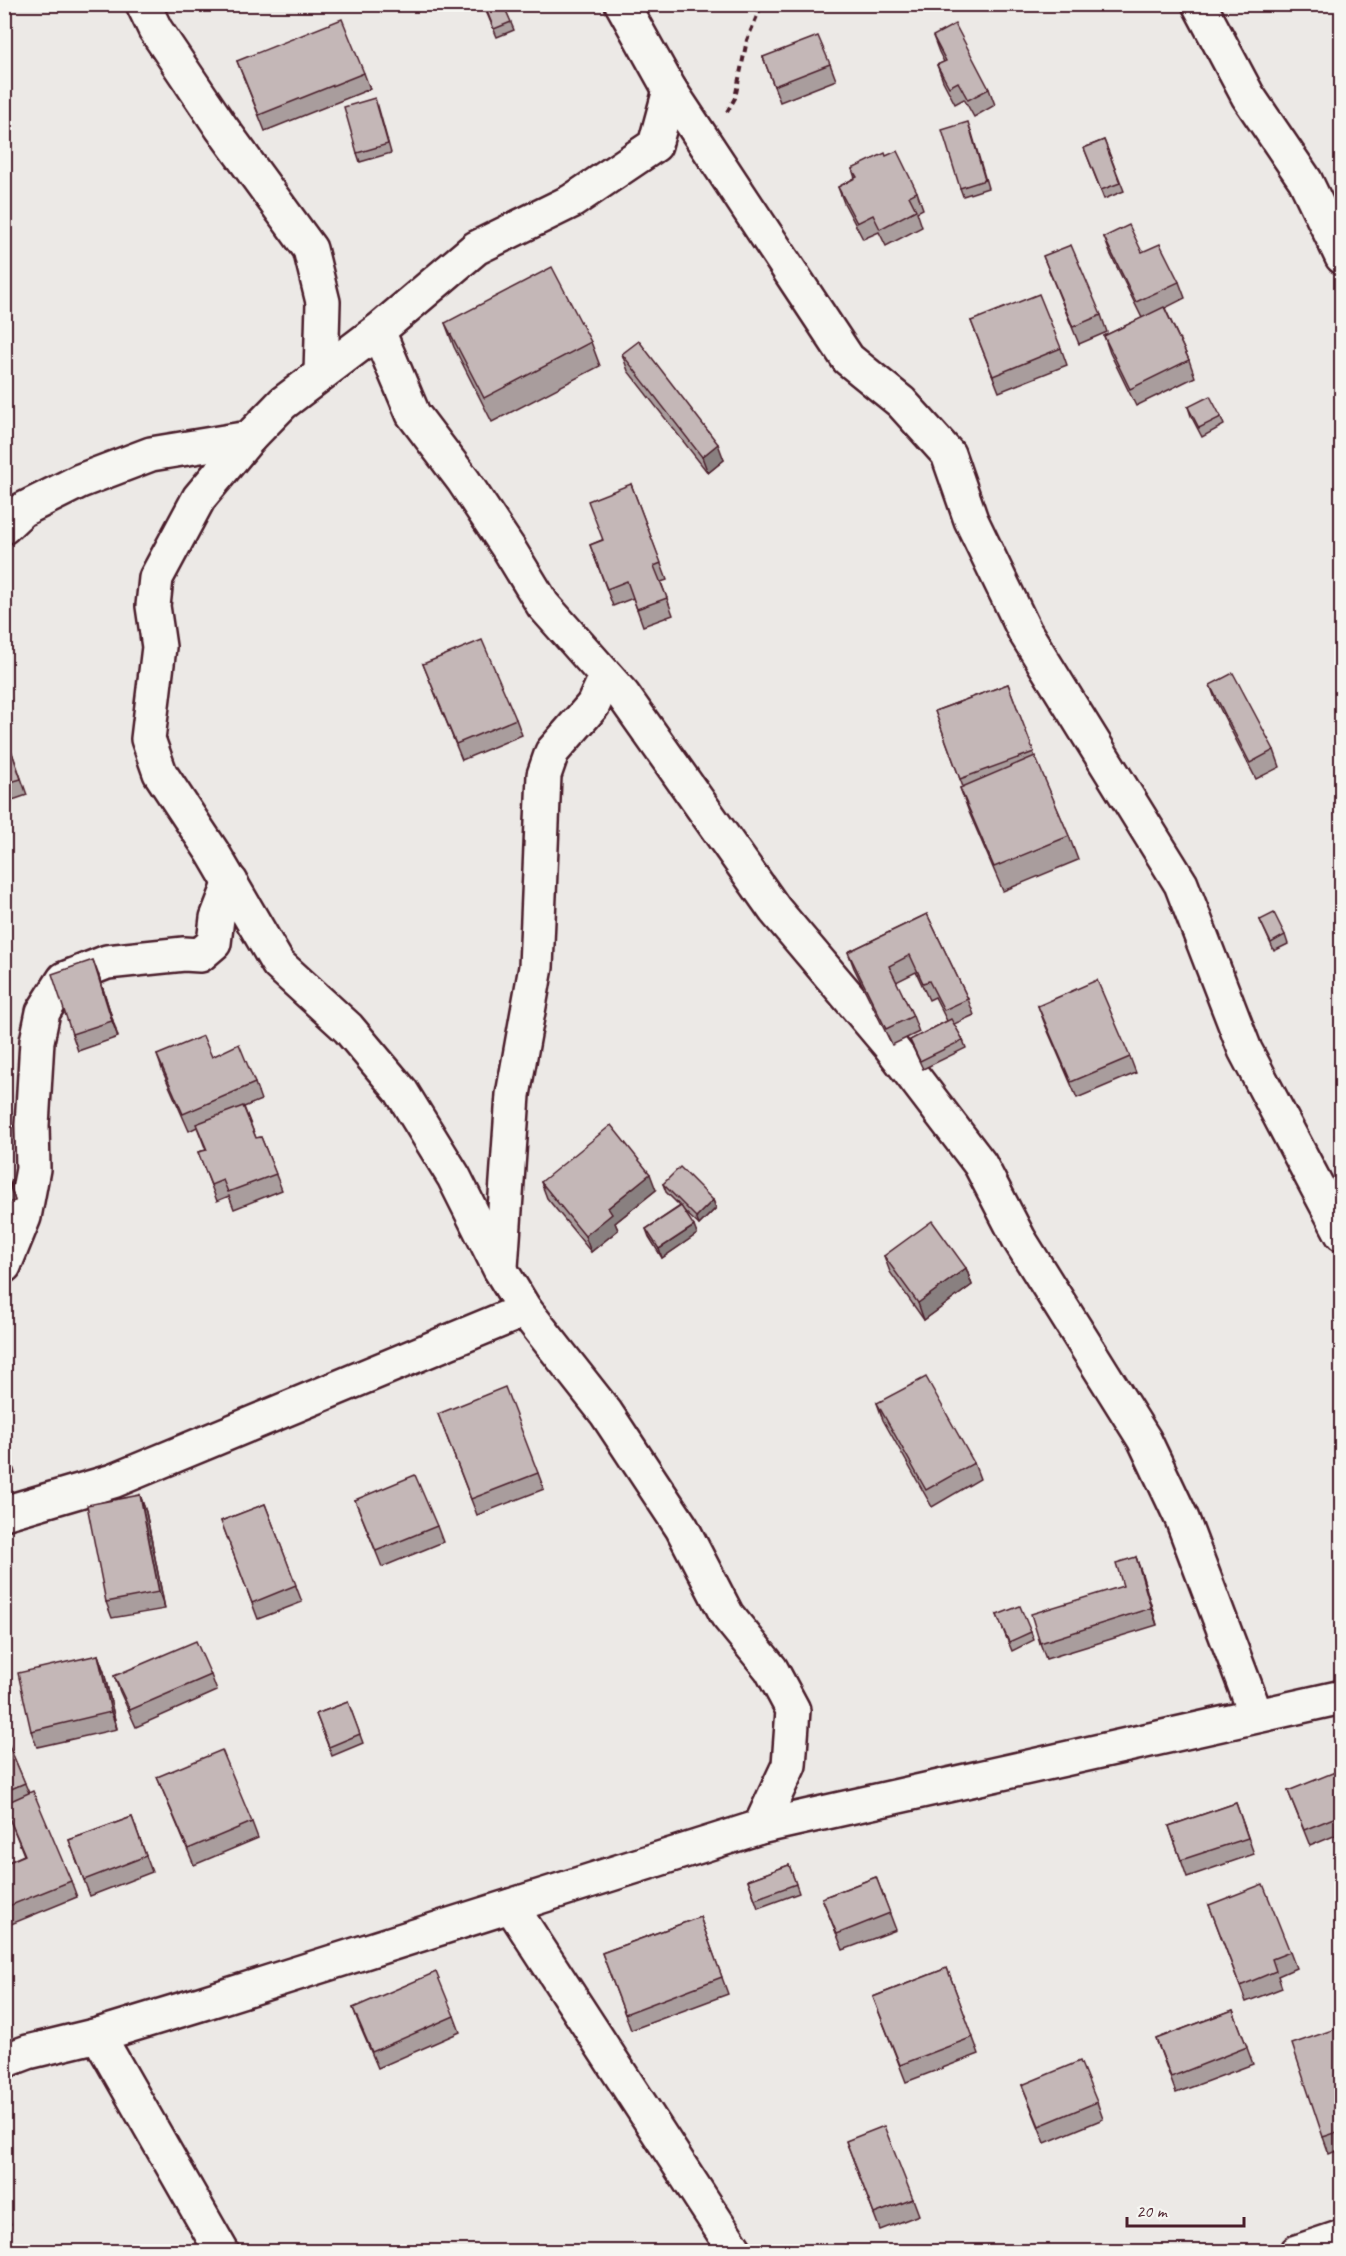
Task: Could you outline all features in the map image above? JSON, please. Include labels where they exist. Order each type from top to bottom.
[{"type":"street","points":[[143,4],[155,29],[221,127],[310,249],[323,302],[321,374]]},
{"type":"street","points":[[622,4],[670,90],[848,359],[901,402],[948,454],[971,520],[1025,632],[1181,884],[1245,1050],[1341,1234]]},
{"type":"street","points":[[1199,4],[1248,96],[1305,180],[1341,256]]},
{"type":"street","points":[[670,90],[655,145],[572,201],[476,248],[378,331],[283,403],[249,438],[199,498],[156,578],[153,606],[159,646],[148,739],[160,773],[231,882],[278,963],[348,1028],[401,1091],[454,1177],[500,1269],[525,1310],[606,1413],[682,1528],[727,1615],[771,1669],[794,1710],[789,1765],[760,1827]]},
{"type":"street","points":[[378,331],[413,414],[502,539],[543,605],[623,694],[775,910],[890,1046],[980,1164],[1018,1239],[1144,1439],[1182,1519],[1256,1715]]},
{"type":"street","points":[[4,527],[22,510],[70,486],[151,454],[249,438]]},
{"type":"street","points":[[500,1269],[513,1095],[536,967],[544,775],[552,752],[593,705],[606,676]]},
{"type":"street","points":[[4,1266],[24,1217],[33,1169],[32,1125],[37,1041],[42,1012],[64,979],[107,963],[200,954],[214,943],[217,918],[231,882]]},
{"type":"street","points":[[4,1513],[113,1481],[525,1310]]},
{"type":"street","points":[[4,2061],[28,2052],[98,2035],[760,1827],[1341,1697]]},
{"type":"street","points":[[511,1906],[736,2252]]},
{"type":"street","points":[[98,2035],[222,2252]]},
{"type":"street","points":[[1297,2252],[1341,2237]]},
{"type":"path","points":[[708,146],[735,98],[747,40],[762,4]]},
{"type":"building","points":[[484,4],[503,4],[511,22],[494,29]]},
{"type":"building","points":[[342,19],[364,73],[259,115],[237,61]]},
{"type":"building","points":[[955,24],[989,89],[968,100],[958,82],[949,87],[937,65],[946,61],[933,36]]},
{"type":"building","points":[[818,36],[830,64],[774,86],[763,57]]},
{"type":"building","points":[[375,98],[388,144],[357,153],[344,107]]},
{"type":"building","points":[[968,122],[985,180],[960,188],[942,130]]},
{"type":"building","points":[[1104,140],[1120,183],[1101,190],[1084,148]]},
{"type":"building","points":[[897,151],[917,192],[909,196],[916,210],[880,229],[873,215],[857,223],[838,187],[857,177],[852,169],[885,153],[886,156]]},
{"type":"building","points":[[1129,225],[1142,252],[1160,244],[1179,282],[1136,302],[1104,237]]},
{"type":"building","points":[[1071,245],[1101,315],[1073,327],[1043,256]]},
{"type":"building","points":[[552,267],[591,342],[484,398],[445,323]]},
{"type":"building","points":[[1039,294],[1061,348],[993,376],[971,321]]},
{"type":"building","points":[[1164,307],[1189,360],[1130,389],[1104,336]]},
{"type":"building","points":[[639,341],[718,444],[702,457],[622,354]]},
{"type":"building","points":[[1210,396],[1221,417],[1199,428],[1188,407]]},
{"type":"building","points":[[631,484],[661,563],[654,566],[667,598],[637,609],[627,581],[607,589],[590,545],[603,540],[588,501]]},
{"type":"building","points":[[482,640],[516,719],[456,744],[423,664]]},
{"type":"building","points":[[1233,673],[1274,750],[1250,763],[1210,685]]},
{"type":"building","points":[[1008,684],[1034,752],[960,779],[935,711]]},
{"type":"building","points":[[4,730],[21,779],[4,784]]},
{"type":"building","points":[[1035,756],[1069,836],[994,867],[960,788]]},
{"type":"building","points":[[1274,913],[1285,935],[1271,943],[1260,920]]},
{"type":"building","points":[[927,914],[968,999],[944,1010],[929,981],[923,983],[910,955],[889,966],[913,1016],[886,1029],[848,952]]},
{"type":"building","points":[[93,960],[112,1021],[72,1034],[52,974]]},
{"type":"building","points":[[1097,980],[1130,1057],[1071,1082],[1038,1006]]},
{"type":"building","points":[[951,1019],[963,1040],[920,1061],[910,1040]]},
{"type":"building","points":[[203,1036],[212,1057],[239,1044],[255,1083],[183,1114],[157,1055]]},
{"type":"building","points":[[243,1106],[256,1138],[261,1137],[276,1174],[228,1192],[223,1180],[211,1185],[198,1152],[207,1150],[196,1124]]},
{"type":"building","points":[[611,1125],[650,1174],[608,1208],[612,1214],[585,1236],[541,1182]]},
{"type":"building","points":[[1341,1132],[1341,1148],[1335,1135]]},
{"type":"building","points":[[680,1167],[713,1200],[696,1217],[663,1184]]},
{"type":"building","points":[[4,1168],[9,1185],[4,1186]]},
{"type":"building","points":[[681,1206],[694,1226],[659,1249],[646,1229]]},
{"type":"building","points":[[932,1221],[966,1268],[918,1303],[884,1256]]},
{"type":"building","points":[[926,1377],[974,1463],[926,1490],[877,1403]]},
{"type":"building","points":[[505,1387],[538,1473],[471,1499],[438,1414]]},
{"type":"building","points":[[4,1440],[12,1464],[4,1467]]},
{"type":"building","points":[[415,1475],[437,1526],[376,1551],[355,1500]]},
{"type":"building","points":[[140,1495],[159,1592],[106,1602],[87,1505]]},
{"type":"building","points":[[265,1504],[296,1585],[252,1603],[221,1521]]},
{"type":"building","points":[[1136,1557],[1151,1608],[1040,1643],[1031,1614],[1123,1586],[1116,1563]]},
{"type":"building","points":[[1020,1606],[1031,1632],[1009,1642],[997,1615]]},
{"type":"building","points":[[196,1641],[211,1675],[130,1710],[114,1676]]},
{"type":"building","points":[[98,1655],[111,1712],[31,1731],[18,1673]]},
{"type":"building","points":[[348,1702],[360,1734],[329,1747],[316,1714]]},
{"type":"building","points":[[4,1734],[25,1783],[4,1792]]},
{"type":"building","points":[[222,1750],[252,1822],[188,1849],[157,1777]]},
{"type":"building","points":[[1335,1772],[1341,1788],[1341,1815],[1304,1830],[1288,1791]]},
{"type":"building","points":[[33,1791],[71,1881],[4,1908],[4,1864],[25,1855],[4,1804]]},
{"type":"building","points":[[1236,1803],[1248,1838],[1181,1860],[1169,1826]]},
{"type":"building","points":[[132,1817],[146,1856],[84,1880],[69,1840]]},
{"type":"building","points":[[789,1865],[796,1884],[755,1899],[748,1880]]},
{"type":"building","points":[[876,1877],[890,1913],[837,1934],[822,1898]]},
{"type":"building","points":[[1263,1884],[1290,1952],[1272,1959],[1276,1971],[1240,1986],[1209,1905]]},
{"type":"building","points":[[1341,1911],[1341,1931],[1336,1912]]},
{"type":"building","points":[[700,1917],[722,1977],[625,2014],[602,1953]]},
{"type":"building","points":[[947,1968],[973,2037],[900,2065],[873,1997]]},
{"type":"building","points":[[436,1972],[454,2016],[372,2052],[353,2008]]},
{"type":"building","points":[[1233,2010],[1247,2047],[1171,2077],[1156,2039]]},
{"type":"building","points":[[1341,2027],[1341,2131],[1323,2137],[1292,2044]]},
{"type":"building","points":[[1080,2061],[1097,2102],[1039,2126],[1022,2085]]},
{"type":"building","points":[[884,2126],[913,2199],[874,2214],[846,2141]]},
{"type":"building","points":[[10,2241],[16,2252],[4,2252],[4,2244]]}]
